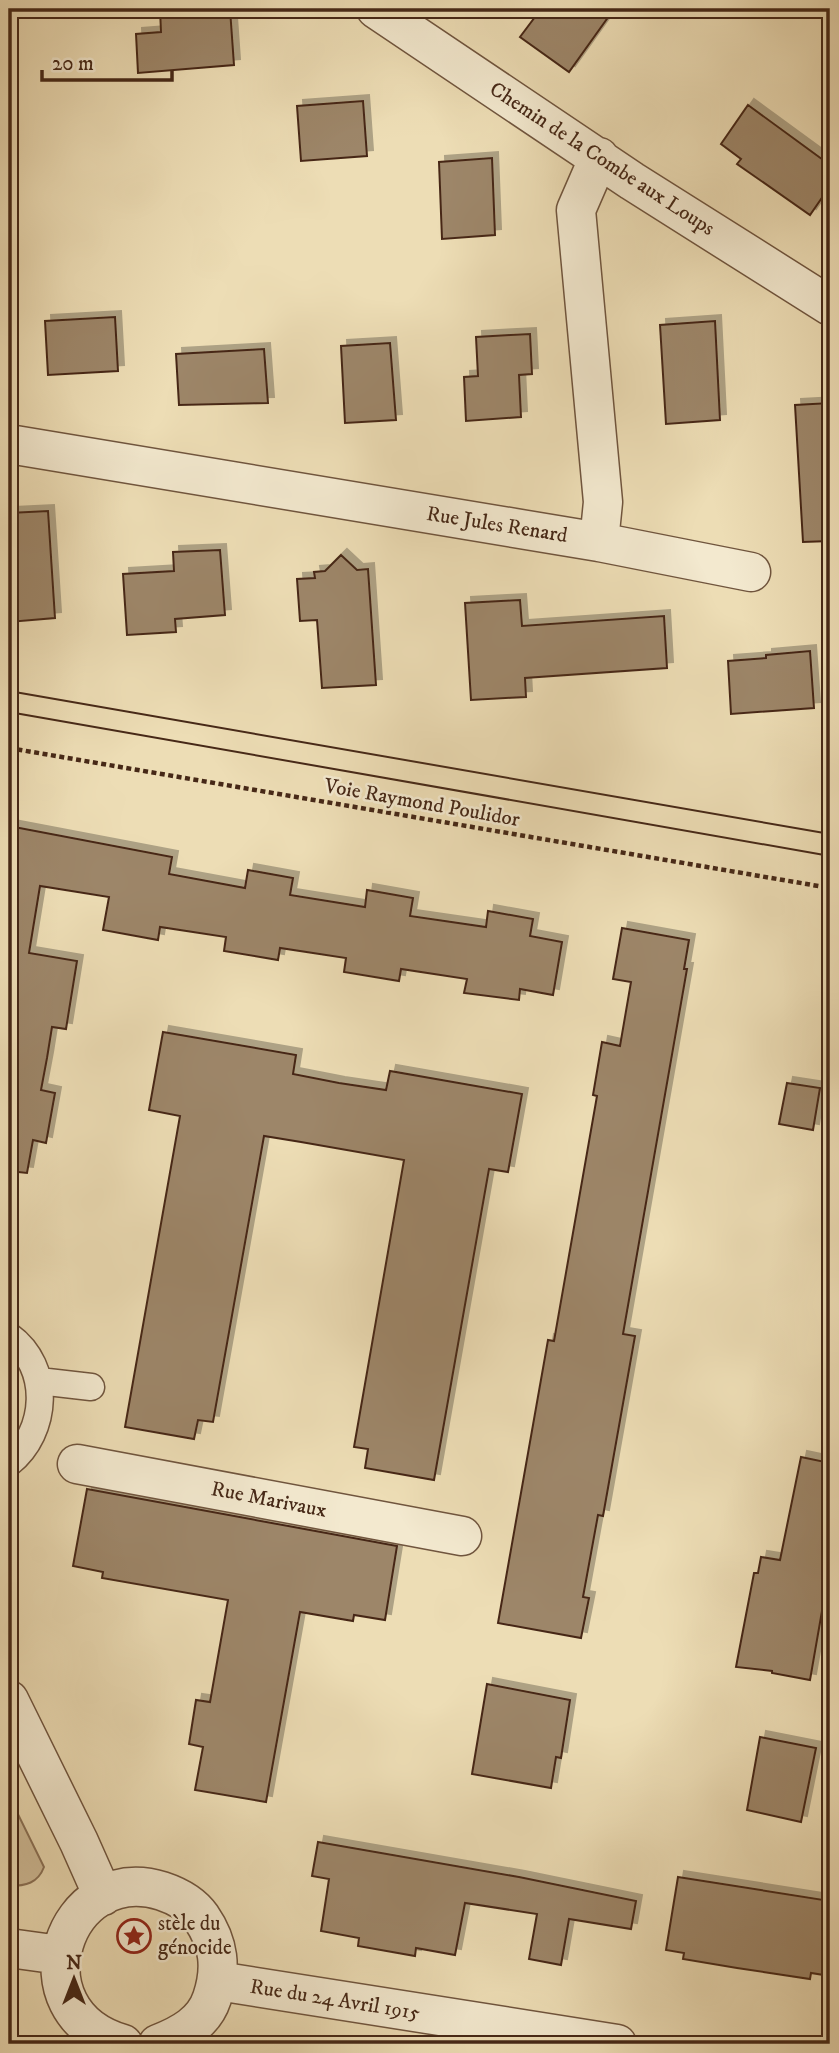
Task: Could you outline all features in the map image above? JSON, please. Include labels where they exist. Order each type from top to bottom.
[{"type":"street","name":"Chemin de la Combe aux Loups","points":[[376,9],[632,181],[830,306]]},
{"type":"street","name":"Rue Jules Renard","points":[[9,444],[599,542],[603,502],[576,210],[599,157]]},
{"type":"street","points":[[599,542],[751,572]]},
{"type":"street","name":"Rue Marivaux","points":[[77,1464],[462,1535]]},
{"type":"street","points":[[9,1700],[103,1896]]},
{"type":"street","points":[[122,2044],[106,2039],[85,2025],[69,2005],[61,1981],[60,1955],[68,1932],[82,1911],[103,1896],[127,1888],[152,1888],[176,1896],[197,1911],[211,1932],[219,1956],[218,1981],[211,2004],[197,2022],[174,2041]]},
{"type":"street","points":[[9,1948],[60,1955]]},
{"type":"street","name":"Rue du 24 Avril 1915","points":[[218,1981],[617,2044]]},
{"type":"lane","points":[[9,1336],[29,1358],[39,1381],[40,1406],[34,1432],[21,1453],[9,1463]]},
{"type":"lane","points":[[39,1381],[91,1387]]},
{"type":"path","name":"Voie Raymond Poulidor","points":[[9,748],[830,888]]},
{"type":"shaded area","points":[[9,1796],[44,1867],[35,1880],[9,1886]]},
{"type":"building","points":[[160,9],[230,9],[234,65],[138,73],[136,34],[161,32]]},
{"type":"building","points":[[541,9],[614,9],[569,72],[520,37]]},
{"type":"building","points":[[363,101],[367,156],[301,161],[297,106]]},
{"type":"building","points":[[748,105],[830,165],[830,186],[810,215],[737,164],[741,159],[721,144]]},
{"type":"building","points":[[492,158],[495,235],[442,239],[439,162]]},
{"type":"building","points":[[115,317],[118,371],[48,375],[45,321]]},
{"type":"building","points":[[715,321],[720,420],[666,424],[660,325]]},
{"type":"building","points":[[530,334],[532,374],[519,375],[521,417],[466,421],[464,377],[478,376],[476,337]]},
{"type":"building","points":[[390,343],[396,420],[345,423],[341,346]]},
{"type":"building","points":[[264,349],[268,403],[179,405],[176,354]]},
{"type":"building","points":[[830,403],[830,541],[803,542],[795,405]]},
{"type":"building","points":[[48,511],[55,618],[9,622],[9,513]]},
{"type":"building","points":[[220,550],[225,615],[175,619],[176,632],[127,635],[123,574],[174,571],[173,552]]},
{"type":"building","points":[[341,555],[357,570],[368,569],[376,685],[322,688],[317,620],[300,621],[297,579],[315,578],[314,572],[325,571]]},
{"type":"building","points":[[520,600],[522,626],[664,616],[667,668],[525,678],[526,697],[471,700],[465,603]]},
{"type":"building","points":[[810,651],[814,708],[731,714],[728,661]]},
{"type":"building","points":[[9,826],[172,857],[169,874],[245,888],[248,870],[293,878],[290,895],[365,907],[367,890],[413,898],[410,916],[486,927],[488,911],[533,919],[530,936],[562,942],[553,995],[520,989],[519,1000],[464,993],[467,979],[401,969],[399,981],[344,972],[346,958],[280,948],[278,960],[224,951],[226,937],[160,927],[158,940],[103,930],[109,897],[40,886],[29,953],[77,961],[66,1029],[52,1027],[41,1090],[55,1093],[46,1143],[33,1140],[27,1173],[9,1171]]},
{"type":"building","points":[[622,928],[689,940],[684,969],[687,969],[623,1334],[635,1336],[603,1516],[598,1515],[583,1597],[589,1598],[581,1638],[498,1623],[548,1340],[554,1341],[597,1096],[593,1095],[602,1042],[620,1046],[631,982],[613,979]]},
{"type":"building","points":[[163,1032],[296,1055],[293,1074],[339,1083],[386,1090],[390,1071],[522,1094],[508,1172],[489,1169],[434,1480],[365,1468],[368,1449],[354,1447],[404,1160],[301,1142],[264,1136],[213,1422],[198,1420],[194,1439],[125,1427],[180,1116],[149,1110]]},
{"type":"building","points":[[787,1083],[820,1088],[813,1130],[779,1124]]},
{"type":"building","points":[[801,1457],[830,1463],[830,1613],[822,1611],[810,1680],[772,1671],[736,1667],[754,1573],[758,1573],[761,1557],[780,1560]]},
{"type":"building","points":[[87,1489],[397,1546],[385,1620],[354,1615],[353,1621],[300,1612],[266,1802],[195,1790],[203,1747],[189,1744],[196,1700],[210,1702],[228,1600],[102,1578],[103,1572],[73,1566]]},
{"type":"building","points":[[487,1684],[570,1700],[561,1758],[556,1757],[551,1788],[472,1774]]},
{"type":"building","points":[[760,1737],[816,1748],[801,1822],[747,1810]]},
{"type":"building","points":[[318,1842],[519,1877],[636,1901],[631,1929],[569,1919],[561,1965],[529,1959],[537,1914],[465,1903],[455,1955],[416,1948],[415,1956],[358,1946],[359,1938],[321,1931],[329,1879],[312,1876]]},
{"type":"building","points":[[678,1877],[830,1901],[830,1976],[811,1973],[810,1979],[737,1968],[683,1959],[684,1953],[666,1950]]},
{"type":"tram line","points":[[9,691],[830,834]]},
{"type":"tram line","points":[[9,712],[830,856]]},
{"type":"place","name":"stèle du génocide","points":[[134,1936]]}]
